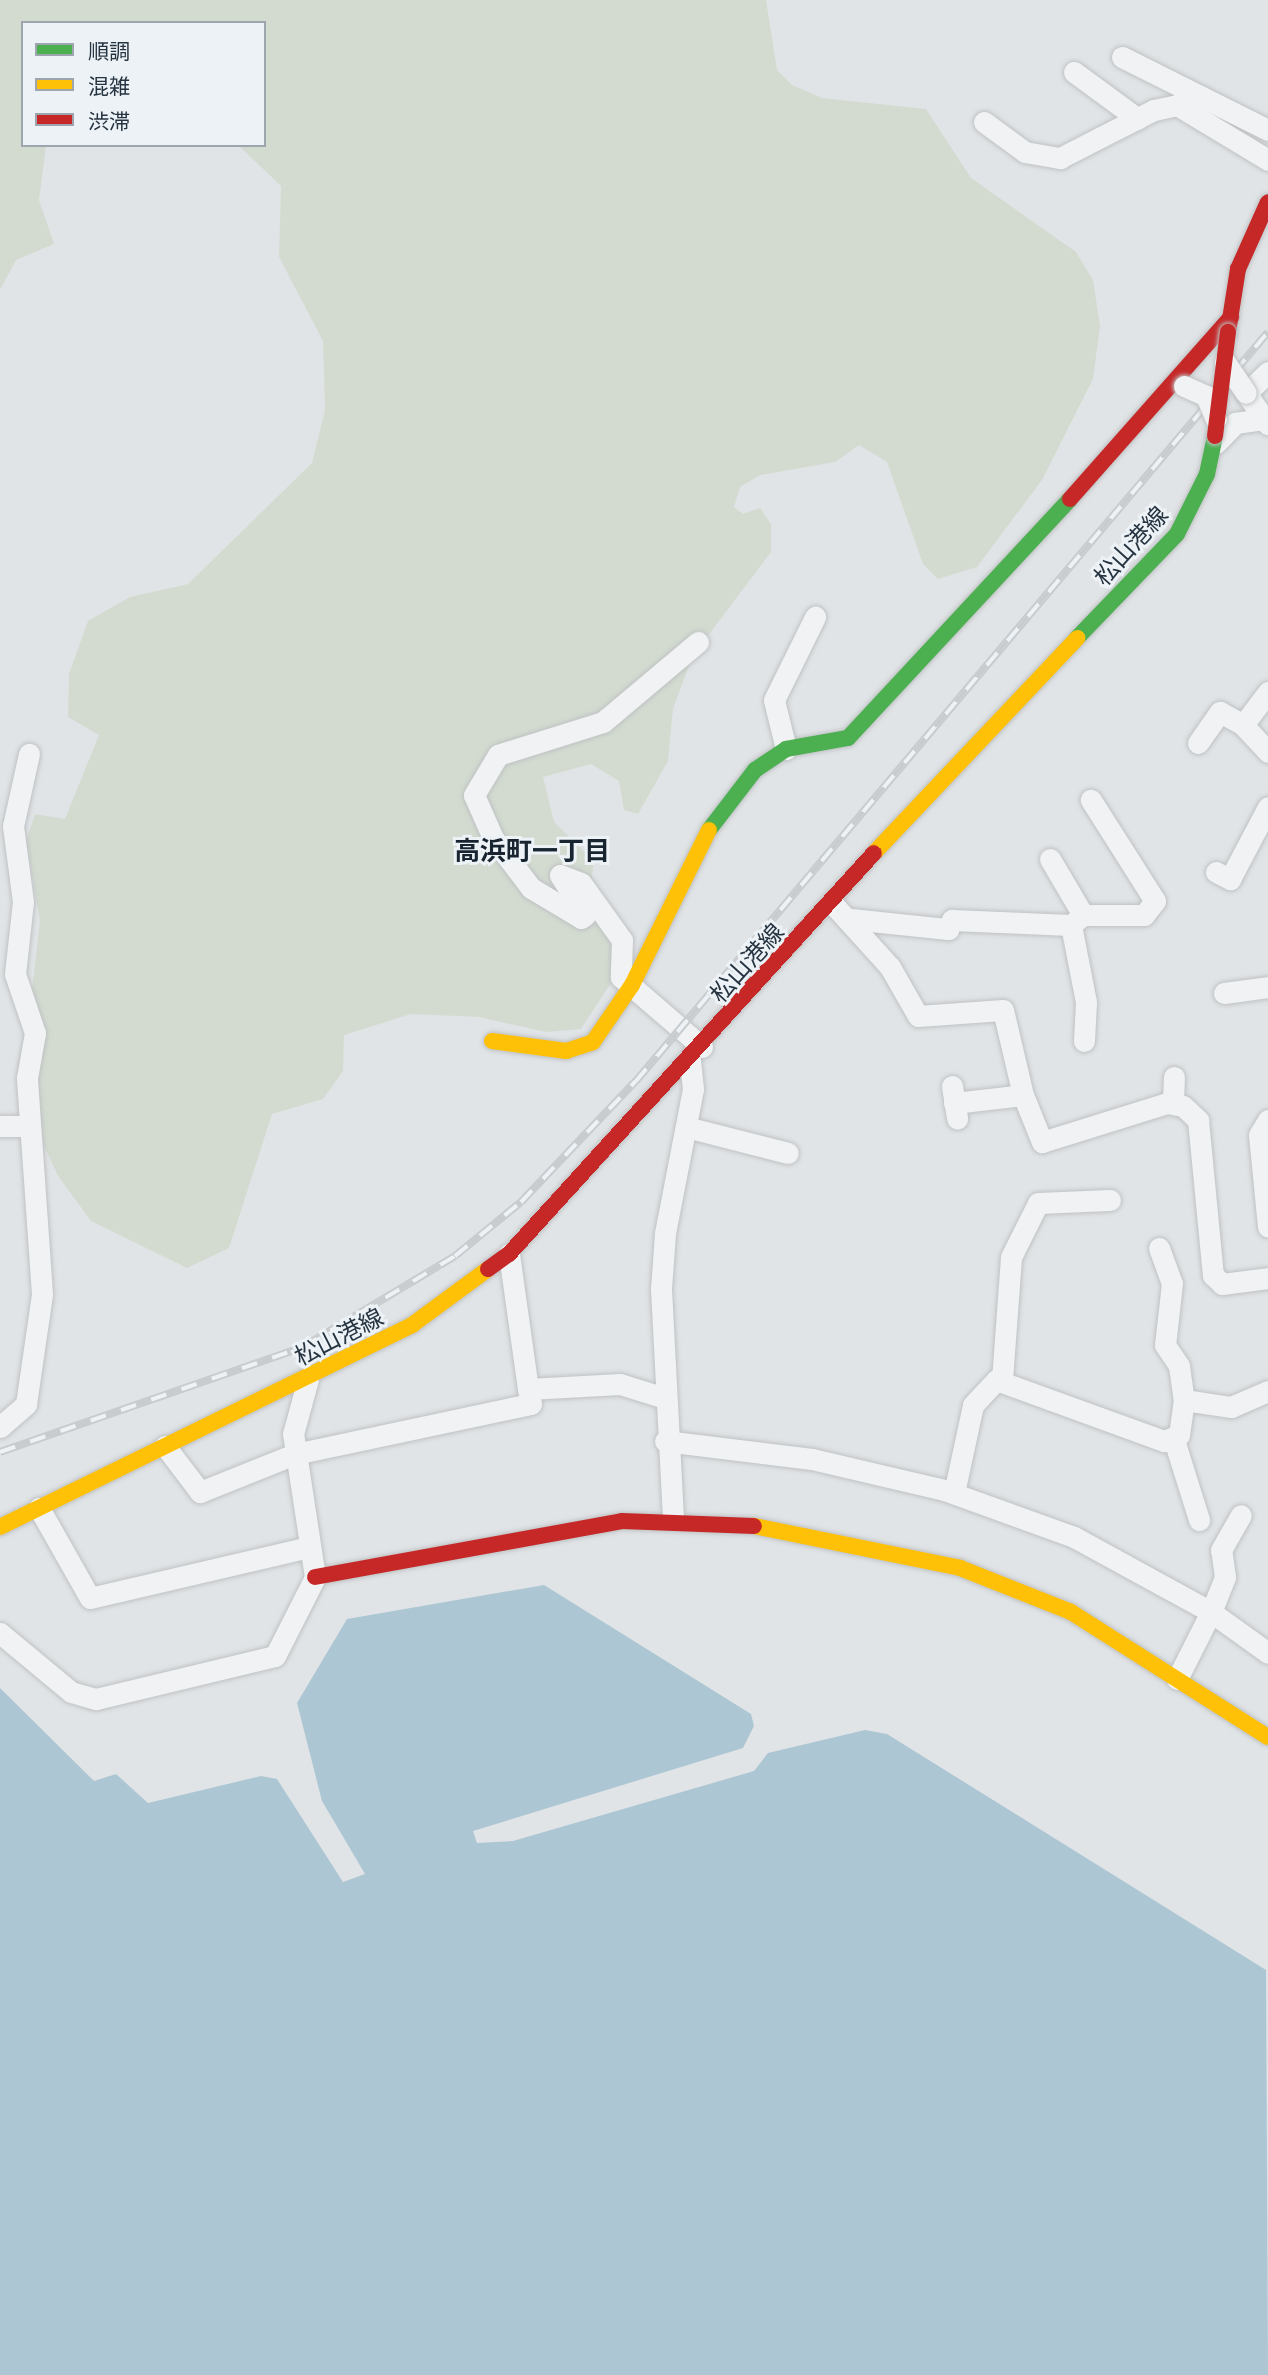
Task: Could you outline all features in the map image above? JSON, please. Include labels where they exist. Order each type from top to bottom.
[{"type":"street","points":[[1122,57],[1268,130]]},
{"type":"street","points":[[1074,72],[1138,119]]},
{"type":"street","points":[[984,122],[1009,144],[1047,159],[1075,153],[1138,119],[1177,105],[1268,160]]},
{"type":"street","name":"松山港線","points":[[0,1527],[307,1379],[412,1325],[509,1254],[831,903],[1177,534],[1195,505],[1215,439],[1238,269],[1268,202]]},
{"type":"street","points":[[492,1041],[581,1048],[613,1018],[632,985],[703,837],[755,770],[786,749],[848,738],[1180,385],[1229,325]]},
{"type":"street","points":[[1215,439],[1229,426],[1265,421],[1225,362]]},
{"type":"street","points":[[1246,393],[1268,372]]},
{"type":"street","points":[[1180,385],[1210,401],[1215,439]]},
{"type":"street","points":[[786,749],[774,701],[815,617]]},
{"type":"street","points":[[673,1518],[665,1441],[664,1233],[693,1089],[696,1053],[632,985],[621,977],[619,933],[594,899],[567,873],[560,875],[585,915],[581,918],[531,888],[492,838],[474,795],[483,770],[498,755],[603,722],[698,642]]},
{"type":"street","points":[[1243,725],[1268,692]]},
{"type":"street","points":[[1198,743],[1220,712],[1243,725],[1268,752]]},
{"type":"street","points":[[0,1427],[26,1404],[42,1294],[27,1078],[35,1033],[8,989],[23,902],[13,826],[29,754]]},
{"type":"street","points":[[851,919],[948,929],[951,920],[1077,920],[1144,915],[1155,901],[1091,800]]},
{"type":"street","points":[[1216,872],[1230,879],[1268,807]]},
{"type":"street","points":[[1050,859],[1077,920],[1086,1002],[1084,1041]]},
{"type":"street","points":[[831,903],[851,919],[890,967],[918,1016],[1003,1010],[1023,1095],[1042,1142],[1173,1103]]},
{"type":"street","points":[[1224,993],[1268,987]]},
{"type":"street","points":[[1173,1103],[1174,1077]]},
{"type":"street","points":[[954,1103],[1023,1095]]},
{"type":"street","points":[[1173,1103],[1198,1121],[1213,1275],[1222,1284],[1268,1278]]},
{"type":"street","points":[[1268,1121],[1259,1135],[1268,1227]]},
{"type":"street","points":[[1,1130],[30,1126]]},
{"type":"street","points":[[686,1127],[788,1153]]},
{"type":"street","points":[[1002,1380],[1011,1257],[1038,1203],[1110,1200]]},
{"type":"street","points":[[1159,1248],[1172,1283],[1164,1345],[1179,1366],[1184,1400],[1174,1440],[1199,1520]]},
{"type":"street","points":[[165,1447],[200,1492],[295,1454],[531,1404],[509,1254]]},
{"type":"street","points":[[0,1633],[71,1692],[118,1697],[275,1656],[315,1577],[295,1454],[295,1417],[307,1379]]},
{"type":"street","points":[[954,1493],[973,1405],[985,1386],[1002,1380],[1078,1412],[1174,1440]]},
{"type":"street","points":[[528,1389],[620,1384],[665,1398]]},
{"type":"street","points":[[1184,1400],[1231,1407],[1268,1391]]},
{"type":"street","points":[[665,1441],[811,1459],[954,1493],[1074,1537],[1211,1612],[1268,1653]]},
{"type":"street","points":[[39,1507],[90,1598],[310,1547]]},
{"type":"street","points":[[1177,1679],[1211,1612],[1225,1577],[1221,1550],[1241,1515]]},
{"type":"street","points":[[315,1577],[622,1521],[673,1518],[769,1527],[960,1568],[1071,1612],[1268,1737]]},
{"type":"shaded area","points":[[0,0],[766,0],[777,70],[792,85],[822,98],[926,109],[971,178],[1076,252],[1093,280],[1100,326],[1093,379],[1042,480],[977,567],[938,579],[923,564],[887,462],[859,445],[835,462],[760,475],[740,487],[734,507],[743,514],[760,508],[771,524],[771,552],[692,657],[673,709],[668,761],[638,814],[624,810],[619,781],[591,764],[543,777],[554,822],[594,861],[591,882],[616,934],[611,983],[581,1029],[546,1032],[479,1017],[411,1014],[344,1035],[343,1071],[323,1099],[272,1114],[229,1248],[187,1268],[91,1221],[58,1176],[28,1112],[25,1052],[40,920],[26,842],[35,814],[65,819],[99,735],[68,717],[69,674],[88,621],[130,597],[188,584],[312,463],[325,410],[323,341],[279,257],[281,186],[240,147],[266,147],[266,21],[21,21],[21,147],[46,147],[39,200],[54,244],[16,260],[0,290]]},
{"type":"water","points":[[544,1585],[751,1714],[754,1726],[743,1748],[473,1831],[477,1843],[513,1841],[754,1771],[768,1753],[865,1730],[887,1734],[1266,1970],[1268,2375],[0,2375],[0,1688],[94,1781],[116,1774],[148,1803],[261,1776],[277,1779],[343,1882],[365,1874],[322,1801],[297,1703],[347,1619]]},
{"type":"railway","points":[[0,1452],[303,1347],[455,1256],[521,1202],[636,1081],[1268,332]]},
{"type":"traffic: fast","points":[[1077,638],[1177,534],[1207,474],[1215,436]]},
{"type":"traffic: fast","points":[[709,830],[755,770],[786,749],[848,738],[1070,499]]},
{"type":"traffic: slow","points":[[874,853],[1077,638]]},
{"type":"traffic: slow","points":[[492,1041],[566,1051],[593,1042],[632,985],[709,830]]},
{"type":"traffic: slow","points":[[0,1527],[412,1325],[488,1269]]},
{"type":"traffic: slow","points":[[754,1526],[960,1568],[1071,1612],[1268,1737]]},
{"type":"traffic: jam","points":[[1228,332],[1238,269],[1268,202]]},
{"type":"traffic: jam","points":[[1070,499],[1231,317]]},
{"type":"traffic: jam","points":[[1215,436],[1228,332]]},
{"type":"traffic: jam","points":[[488,1269],[509,1254],[874,853]]},
{"type":"traffic: jam","points":[[315,1577],[622,1521],[754,1526]]},
{"type":"district","name":"高浜町一丁目","points":[[532,852]]}]
